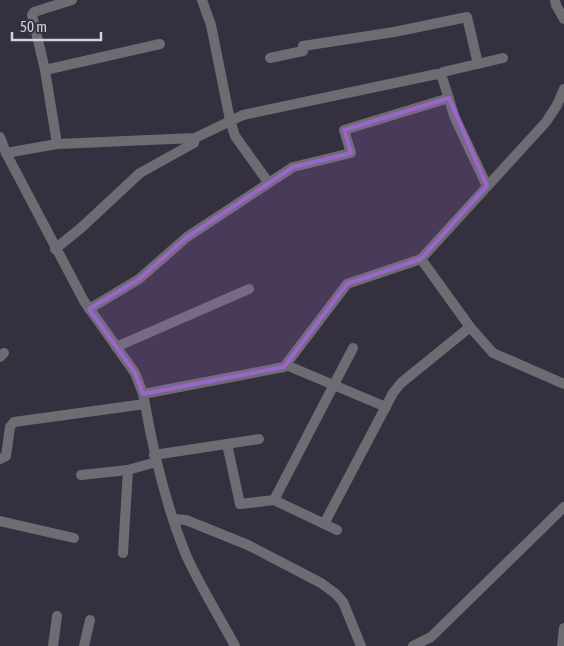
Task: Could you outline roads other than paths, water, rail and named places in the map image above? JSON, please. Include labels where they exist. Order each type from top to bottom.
[{"type":"street","points":[[57,144],[45,70],[32,15],[34,12],[72,0]]},
{"type":"street","points":[[202,0],[213,34],[230,120],[235,136],[268,182]]},
{"type":"street","points":[[555,0],[564,19]]},
{"type":"street","points":[[270,58],[303,51],[303,46],[394,32],[467,18],[478,64]]},
{"type":"street","points":[[45,70],[160,44]]},
{"type":"street","points":[[5,159],[57,144],[195,138],[243,115],[437,74],[440,75],[443,72],[503,58]]},
{"type":"street","points":[[440,75],[455,118],[487,186]]},
{"type":"street","points":[[0,459],[6,456],[10,427],[14,422],[144,399],[281,369],[347,284],[420,259],[546,122],[557,105],[564,89]]},
{"type":"street","points":[[89,309],[139,279],[188,238],[268,182],[299,164],[351,153],[344,130],[449,98]]},
{"type":"street","points":[[0,137],[5,159],[89,309],[135,373],[144,399],[155,459],[173,518],[187,556],[235,646]]},
{"type":"street","points":[[55,249],[81,228],[140,173],[194,143],[195,138]]},
{"type":"street","points":[[420,259],[470,327],[493,353],[564,384]]},
{"type":"street","points":[[116,348],[249,289]]},
{"type":"street","points":[[324,524],[386,407],[401,383],[470,327]]},
{"type":"street","points":[[274,500],[353,348]]},
{"type":"street","points":[[286,365],[386,407]]},
{"type":"street","points":[[81,475],[128,470],[155,459],[259,439]]},
{"type":"street","points":[[227,444],[240,504],[274,500],[337,530]]},
{"type":"street","points":[[123,553],[128,470]]},
{"type":"street","points":[[413,646],[431,637],[564,507]]},
{"type":"street","points":[[173,518],[186,520],[248,544],[321,583],[343,602],[361,646]]},
{"type":"street","points":[[0,521],[74,538]]},
{"type":"street","points":[[53,646],[58,616]]},
{"type":"street","points":[[84,646],[90,620]]},
{"type":"street","points":[[562,646],[564,628]]}]
